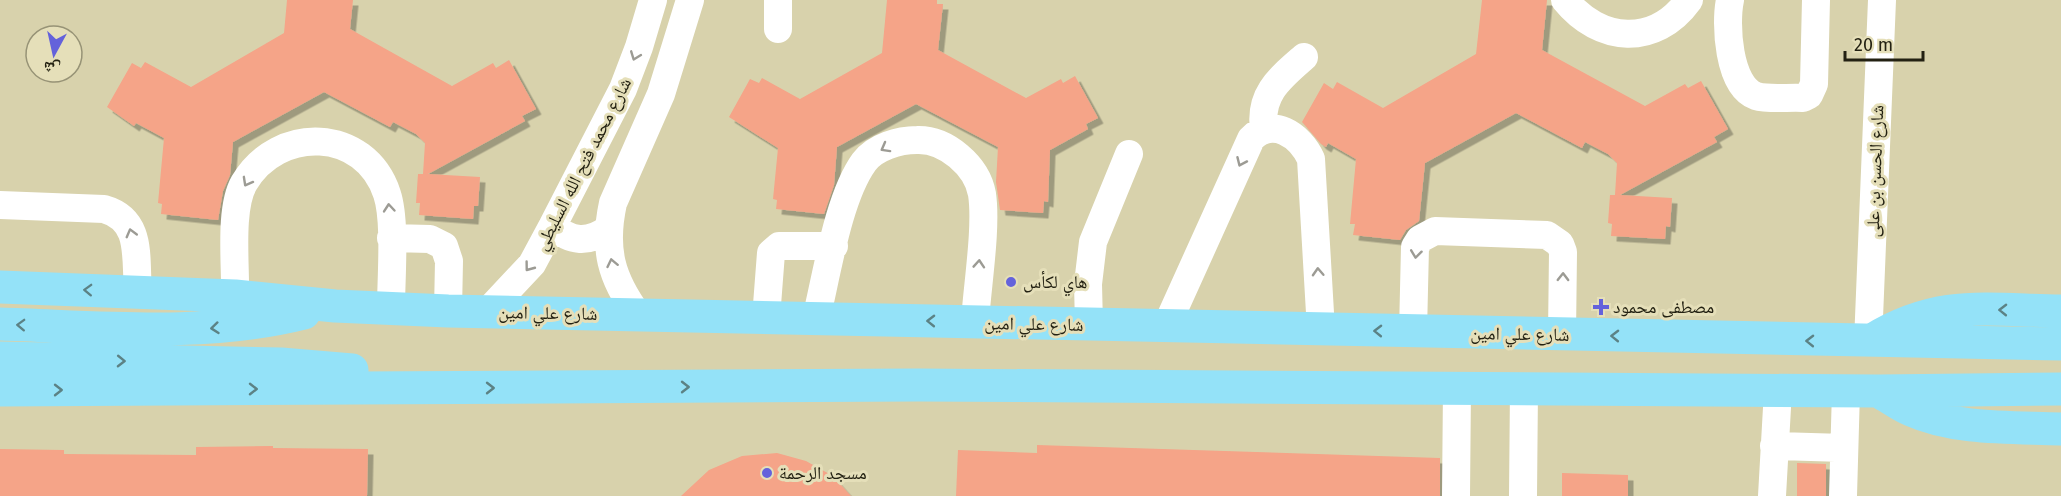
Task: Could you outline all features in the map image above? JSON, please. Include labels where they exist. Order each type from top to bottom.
[{"type":"main road","name":"شارع علي امين","points":[[0,287],[236,296],[335,306],[448,311],[1868,342],[2061,344]]},
{"type":"main road","points":[[0,324],[188,330],[277,320],[335,306]]},
{"type":"main road","points":[[1868,342],[1897,325],[1928,314],[1962,309],[2061,312]]},
{"type":"main road","points":[[0,357],[319,366],[440,388]]},
{"type":"main road","points":[[0,390],[906,385],[1846,391],[2061,389]]},
{"type":"main road","points":[[1878,391],[1911,410],[1939,419],[1998,426],[2061,429]]},
{"type":"street","name":"شارع محمد فتح الله السليطي","points":[[487,312],[532,264],[553,225],[622,89],[639,47],[653,0]]},
{"type":"street","points":[[638,315],[615,278],[609,254],[608,229],[613,203],[661,94],[690,0]]},
{"type":"street","points":[[778,0],[778,29]]},
{"type":"street","points":[[1565,0],[1580,17],[1599,28],[1620,34],[1642,33],[1662,26],[1680,13],[1689,0]]},
{"type":"street","points":[[1730,0],[1728,43],[1738,73],[1749,92],[1759,97],[1803,98],[1809,95],[1814,84],[1816,0]]},
{"type":"street","name":"شارع الحسن بن على","points":[[1868,342],[1882,0]]},
{"type":"street","points":[[1264,129],[1262,116],[1269,91],[1304,57]]},
{"type":"street","points":[[1166,327],[1251,139],[1264,129],[1280,128],[1301,142],[1311,159],[1321,330]]},
{"type":"street","points":[[816,319],[850,185],[866,160],[890,144],[919,139],[948,147],[970,166],[982,193],[975,322]]},
{"type":"street","points":[[236,296],[236,214],[243,185],[261,160],[288,144],[319,140],[349,148],[373,168],[388,194],[391,238],[391,308]]},
{"type":"street","points":[[1089,325],[1088,284],[1093,242],[1129,154]]},
{"type":"street","points":[[0,205],[104,209],[118,213],[133,230],[138,291]]},
{"type":"street","points":[[553,225],[567,237],[584,240],[593,239],[608,229]]},
{"type":"street","points":[[1413,332],[1415,248],[1420,239],[1436,231],[1547,235],[1554,239],[1563,252],[1562,335]]},
{"type":"street","points":[[391,238],[429,239],[444,246],[449,261],[448,311]]},
{"type":"street","points":[[766,318],[771,253],[774,248],[779,246],[834,246]]},
{"type":"street","points":[[1456,496],[1457,387]]},
{"type":"street","points":[[1523,496],[1524,388]]},
{"type":"street","points":[[1772,496],[1778,390]]},
{"type":"street","points":[[1843,496],[1846,391]]},
{"type":"street","points":[[1774,446],[1844,448]]},
{"type":"building","points":[[287,0],[353,0],[350,29],[452,86],[493,63],[496,68],[509,60],[536,109],[522,116],[525,121],[428,174],[480,177],[478,206],[474,206],[473,219],[419,215],[420,203],[416,203],[418,174],[423,174],[425,143],[416,134],[393,122],[390,127],[324,92],[233,142],[230,175],[223,191],[218,220],[161,214],[162,204],[158,203],[164,138],[136,123],[134,126],[107,107],[132,63],[141,68],[145,62],[191,87],[284,33]]},
{"type":"building","points":[[887,0],[937,0],[937,4],[943,4],[938,50],[1026,98],[1061,79],[1063,83],[1075,76],[1098,118],[1086,124],[1088,129],[1050,150],[1048,202],[1044,201],[1043,213],[1000,210],[996,182],[998,147],[916,104],[837,147],[834,185],[824,214],[776,209],[777,200],[773,199],[778,148],[729,117],[750,79],[759,83],[762,78],[800,99],[882,53]]},
{"type":"building","points":[[1482,0],[1547,0],[1542,50],[1645,106],[1685,84],[1688,88],[1701,81],[1728,129],[1714,137],[1717,142],[1620,195],[1672,198],[1670,227],[1666,226],[1665,239],[1611,236],[1612,224],[1608,223],[1610,195],[1615,195],[1617,163],[1608,154],[1585,142],[1582,148],[1516,113],[1425,163],[1419,221],[1406,230],[1400,240],[1353,235],[1355,224],[1350,224],[1356,159],[1328,143],[1326,147],[1321,144],[1302,122],[1324,83],[1333,89],[1337,82],[1383,108],[1476,54]]},
{"type":"building","points":[[1037,445],[1440,458],[1440,496],[956,496],[958,450],[1037,453]]},
{"type":"building","points":[[273,446],[273,448],[368,449],[367,496],[0,496],[0,449],[64,450],[64,454],[196,455],[196,447]]},
{"type":"building","name":"مسجد الرحمة","points":[[777,453],[806,461],[833,476],[851,496],[681,496],[709,470],[742,456]]},
{"type":"building","points":[[1797,463],[1826,464],[1826,496],[1797,496]]},
{"type":"building","points":[[1562,473],[1628,475],[1628,496],[1562,496]]},
{"type":"place","name":"هاي لكأس","points":[[1011,282]]},
{"type":"place","name":"مصطفى محمود","points":[[1601,307]]},
{"type":"place","name":"مسجد الرحمة","points":[[767,473]]}]
